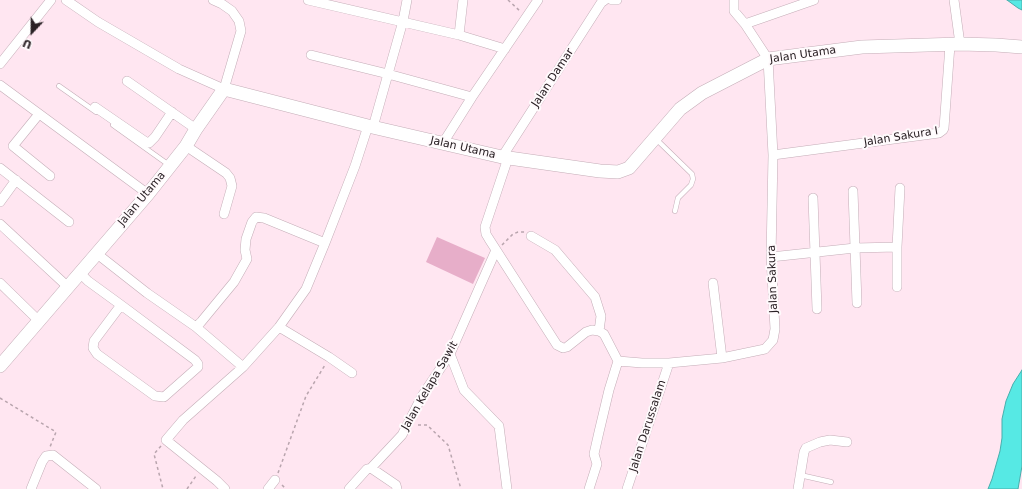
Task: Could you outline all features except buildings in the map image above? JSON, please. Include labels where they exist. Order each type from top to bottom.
[{"type":"street","points":[[0,64],[51,0]]},
{"type":"street","points":[[66,0],[98,22],[179,69],[224,89],[241,31],[239,22],[232,11],[213,0]]},
{"type":"street","points":[[308,0],[347,4],[403,22],[459,35],[505,49]]},
{"type":"street","points":[[224,489],[202,468],[166,440],[183,420],[243,367],[279,327],[306,289],[370,127],[388,74],[403,22],[407,0]]},
{"type":"street","points":[[459,35],[463,0]]},
{"type":"street","points":[[443,143],[472,97],[538,0]]},
{"type":"street","name":"Jalan Damar","points":[[600,331],[592,330],[586,332],[567,347],[563,348],[557,344],[486,234],[485,227],[505,158],[604,0]]},
{"type":"street","points":[[612,0],[617,0]]},
{"type":"street","points":[[734,0],[734,11],[745,24],[768,58]]},
{"type":"street","points":[[745,24],[814,0]]},
{"type":"street","name":"Jalan Sakura I","points":[[773,155],[939,133],[943,130],[955,44],[954,0]]},
{"type":"street","name":"Jalan Utama","points":[[0,366],[148,194],[186,146],[224,89],[370,127],[505,158],[600,171],[618,172],[629,168],[680,109],[702,93],[768,58],[862,47],[955,44],[1022,47]]},
{"type":"street","points":[[311,55],[472,97]]},
{"type":"street","name":"Jalan Sakura","points":[[618,361],[669,363],[722,358],[765,349],[773,340],[775,329],[771,257],[773,155],[768,58]]},
{"type":"street","points":[[127,81],[196,129]]},
{"type":"street","points":[[0,85],[148,194]]},
{"type":"street","points":[[95,107],[149,143],[155,137],[172,112]]},
{"type":"street","points":[[38,114],[13,146],[50,176]]},
{"type":"street","points":[[186,146],[226,173],[230,178],[232,186],[224,214]]},
{"type":"street","points":[[0,168],[68,222]]},
{"type":"street","points":[[0,202],[16,180]]},
{"type":"street","points":[[897,287],[897,247],[900,188]]},
{"type":"street","points":[[853,191],[857,303]]},
{"type":"street","points":[[813,198],[817,309]]},
{"type":"street","points":[[196,327],[229,288],[247,259],[245,250],[246,239],[252,222],[256,217],[264,218],[325,243]]},
{"type":"street","points":[[0,224],[68,287]]},
{"type":"street","points":[[531,236],[555,250],[595,297],[600,316],[600,331],[604,334],[618,361],[609,390],[594,454],[597,464],[590,489]]},
{"type":"street","points":[[771,257],[855,248],[897,247]]},
{"type":"street","name":"Jalan Kelapa Sawit","points":[[349,489],[402,435],[422,396],[450,354],[496,250]]},
{"type":"street","points":[[96,253],[147,293],[196,327],[243,367]]},
{"type":"street","points":[[80,274],[121,305],[198,364],[198,367],[164,397],[155,396],[97,354],[93,348],[94,341],[121,305]]},
{"type":"street","points":[[0,283],[39,321]]},
{"type":"street","points":[[713,283],[722,358]]},
{"type":"street","points":[[279,327],[329,357],[352,373]]},
{"type":"street","points":[[450,354],[464,390],[499,426],[507,489]]},
{"type":"street","name":"Jalan Darussalam","points":[[627,489],[669,363]]},
{"type":"street","points":[[798,489],[804,452],[808,447],[830,440],[847,442]]},
{"type":"street","points":[[31,489],[42,462],[46,456],[53,455],[96,489]]},
{"type":"street","points":[[370,468],[396,485],[398,489]]},
{"type":"street","points":[[268,489],[275,480]]},
{"type":"lane","points":[[60,86],[170,166]]},
{"type":"lane","points":[[655,138],[692,174],[694,179],[691,185],[678,198],[674,211]]},
{"type":"lane","points":[[800,476],[831,482]]},
{"type":"path","points":[[508,0],[526,17]]},
{"type":"path","points":[[496,250],[513,234],[523,231],[531,236]]},
{"type":"path","points":[[275,480],[306,396],[329,357]]},
{"type":"path","points":[[0,398],[56,432],[46,456]]},
{"type":"path","points":[[408,424],[426,425],[448,445],[460,489]]},
{"type":"path","points":[[163,489],[154,454],[166,440]]},
{"type":"path","points":[[187,489],[202,468]]},
{"type":"shaded area","points":[[437,237],[485,258],[473,284],[426,262]]},
{"type":"water","points":[[1007,0],[1022,0],[1022,10],[1018,8]]},
{"type":"water","points":[[1022,370],[1022,466],[1018,489],[988,489],[1000,451],[1002,419],[1006,401],[1013,384]]}]
